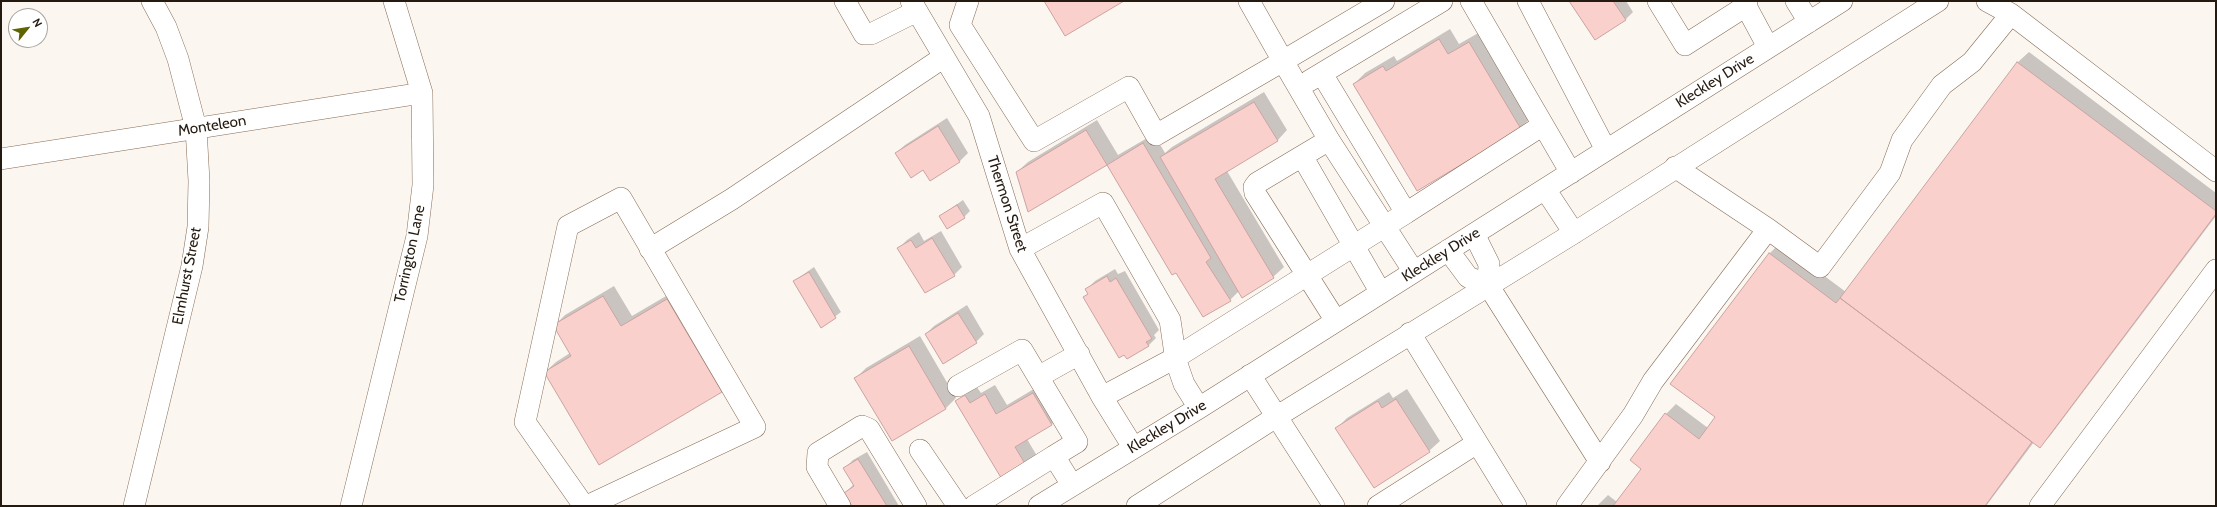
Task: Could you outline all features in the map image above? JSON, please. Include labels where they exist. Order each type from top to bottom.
[{"type":"street","name":"Elmhurst Street","points":[[134,506],[192,266],[197,234],[199,181],[196,128],[178,59],[166,27],[152,1]]},
{"type":"street","name":"Torrington Lane","points":[[351,506],[416,236],[424,185],[422,93],[394,1]]},
{"type":"street","points":[[845,1],[864,34],[871,34],[914,6]]},
{"type":"street","points":[[968,1],[960,24],[1034,141],[1129,87],[1156,134],[1384,1]]},
{"type":"street","points":[[1249,1],[1329,140],[1414,272]]},
{"type":"street","points":[[1298,88],[1442,1]]},
{"type":"street","points":[[1471,1],[1571,173]]},
{"type":"street","points":[[1528,1],[1606,150]]},
{"type":"street","points":[[1658,1],[1684,45],[1746,4],[1768,47]]},
{"type":"street","points":[[1796,1],[1809,22]]},
{"type":"street","name":"Kleckley Drive","points":[[1047,504],[1072,485],[1199,408],[1842,1]]},
{"type":"street","points":[[1137,506],[1410,332],[1574,232],[1938,1]]},
{"type":"street","points":[[1987,1],[2011,14],[2216,171]]},
{"type":"street","name":"Thermon Street","points":[[914,6],[979,116],[1020,249],[1102,397],[1133,447]]},
{"type":"street","points":[[1675,167],[1768,229],[1820,267],[1890,173],[1902,140],[1942,85],[1972,62],[2011,14]]},
{"type":"street","points":[[650,249],[732,199],[944,57]]},
{"type":"street","points":[[1322,74],[1406,213]]},
{"type":"street","name":"Monteleon","points":[[1,159],[422,93]]},
{"type":"street","points":[[1102,397],[1175,358],[1353,245],[1385,227],[1543,125]]},
{"type":"street","points":[[1329,140],[1257,183],[1254,187],[1255,193],[1336,321]]},
{"type":"street","points":[[1302,156],[1381,293]]},
{"type":"street","points":[[1545,189],[1574,232]]},
{"type":"street","points":[[621,198],[650,249],[755,427],[585,506],[525,422],[568,226],[621,198]]},
{"type":"street","points":[[1020,249],[1103,203],[1170,320],[1175,358],[1184,384],[1199,408]]},
{"type":"street","points":[[1567,506],[1633,415],[1652,381],[1768,229]]},
{"type":"street","points":[[1474,234],[1489,264],[1488,285],[1600,462]]},
{"type":"street","points":[[1448,250],[1468,277],[1488,285]]},
{"type":"street","points":[[2040,506],[2216,270]]},
{"type":"street","points":[[1410,332],[1516,506]]},
{"type":"street","points":[[958,386],[1022,350],[1077,442],[1054,456],[1001,499],[974,506]]},
{"type":"street","points":[[1038,377],[1079,354]]},
{"type":"street","points":[[1250,375],[1334,506]]},
{"type":"street","points":[[840,506],[817,467],[818,453],[862,426],[869,429],[916,506]]},
{"type":"street","points":[[1378,506],[1477,443]]},
{"type":"street","points":[[920,450],[958,506]]},
{"type":"street","points":[[1054,456],[1072,485]]},
{"type":"building","points":[[1044,1],[1124,1],[1065,36]]},
{"type":"building","points":[[1569,1],[1613,1],[1626,20],[1595,40]]},
{"type":"building","points":[[1439,39],[1448,54],[1469,42],[1521,129],[1417,191],[1353,84],[1383,66],[1386,71]]},
{"type":"building","points":[[2017,62],[2216,211],[2216,214],[2040,448],[1840,298]]},
{"type":"building","points":[[1254,102],[1278,141],[1215,179],[1274,278],[1242,298],[1160,157]]},
{"type":"building","points":[[938,126],[960,162],[930,181],[923,170],[911,178],[895,153]]},
{"type":"building","points":[[1086,130],[1107,165],[1028,212],[1016,172]]},
{"type":"building","points":[[1143,143],[1211,258],[1206,262],[1231,301],[1203,317],[1176,273],[1172,275],[1107,165]]},
{"type":"building","points":[[957,205],[965,218],[947,229],[939,216]]},
{"type":"building","points":[[932,238],[955,276],[925,293],[897,248],[911,240],[916,248]]},
{"type":"building","points":[[1769,253],[1836,303],[1840,298],[2032,442],[1985,506],[1613,506],[1641,469],[1630,460],[1665,413],[1699,439],[1715,417],[1670,384]]},
{"type":"building","points":[[809,272],[836,318],[821,328],[793,281]]},
{"type":"building","points":[[1107,276],[1110,282],[1116,278],[1152,339],[1146,342],[1149,346],[1127,359],[1124,355],[1119,358],[1083,297],[1088,294],[1085,289]]},
{"type":"building","points":[[603,296],[621,326],[667,299],[722,392],[599,465],[544,372],[571,356],[553,325]]},
{"type":"building","points":[[958,313],[977,343],[943,364],[925,334]]},
{"type":"building","points":[[909,346],[946,409],[892,441],[854,378]]},
{"type":"building","points":[[1033,393],[1052,425],[1015,447],[1027,467],[1003,481],[955,401],[965,395],[970,403],[985,394],[996,414]]},
{"type":"building","points":[[1396,399],[1430,452],[1374,488],[1335,428],[1378,401],[1382,408]]},
{"type":"building","points":[[858,459],[887,506],[852,506],[844,493],[854,486],[843,468]]}]
